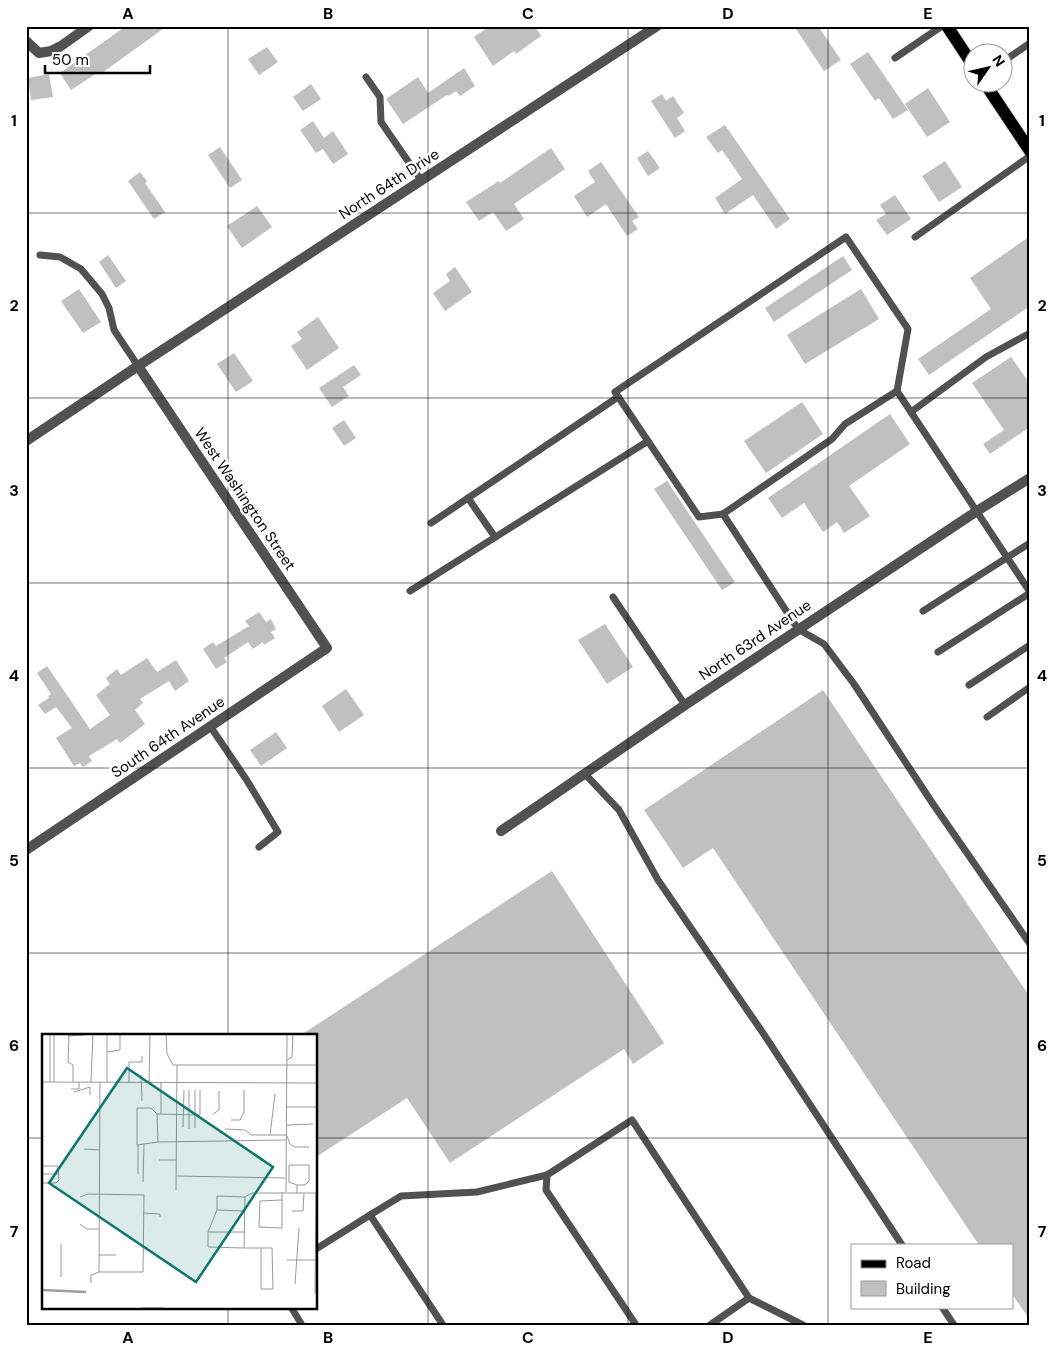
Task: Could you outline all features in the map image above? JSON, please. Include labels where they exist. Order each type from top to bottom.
[{"type":"main road","points":[[947,26],[964,52]]},
{"type":"main road","points":[[991,92],[1030,151]]},
{"type":"street","points":[[26,41],[39,53],[51,51],[89,26]]},
{"type":"street","name":"North 64th Drive","points":[[26,441],[657,26]]},
{"type":"street","name":"West Washington Street","points":[[138,366],[327,648]]},
{"type":"street","name":"North 63rd Avenue","points":[[501,831],[798,629],[1030,478]]},
{"type":"street","name":"South 64th Avenue","points":[[26,850],[327,648]]},
{"type":"lane","points":[[894,58],[942,26]]},
{"type":"lane","points":[[1014,55],[1029,46]]},
{"type":"lane","points":[[366,77],[380,97],[381,122],[421,180]]},
{"type":"lane","points":[[915,237],[1030,156]]},
{"type":"lane","points":[[897,391],[845,424],[832,439],[723,514],[699,517],[615,392],[846,237],[908,329],[897,391],[1030,592],[938,652]]},
{"type":"lane","points":[[40,255],[60,257],[81,269],[102,294],[109,308],[114,330],[138,366]]},
{"type":"lane","points":[[911,412],[986,357],[1030,333]]},
{"type":"lane","points":[[431,523],[618,396]]},
{"type":"lane","points":[[410,591],[648,440]]},
{"type":"lane","points":[[468,498],[495,537]]},
{"type":"lane","points":[[723,514],[798,629],[824,644],[854,684],[933,804],[1030,944]]},
{"type":"lane","points":[[923,611],[1030,542]]},
{"type":"lane","points":[[614,597],[685,705]]},
{"type":"lane","points":[[969,685],[1030,644]]},
{"type":"lane","points":[[987,717],[1030,687]]},
{"type":"lane","points":[[210,726],[246,779],[278,832],[259,848]]},
{"type":"lane","points":[[585,774],[619,810],[658,880],[765,1036],[901,1244]]},
{"type":"lane","points":[[318,1248],[401,1196],[477,1192],[547,1175],[632,1120],[749,1298],[803,1325]]},
{"type":"lane","points":[[547,1175],[546,1190],[636,1325]]},
{"type":"lane","points":[[370,1215],[443,1325]]},
{"type":"lane","points":[[710,1325],[749,1298]]},
{"type":"lane","points":[[292,1308],[302,1325]]},
{"type":"lane","points":[[943,1308],[954,1325]]},
{"type":"building","points":[[126,26],[167,26],[99,75],[97,73],[71,90],[60,73]]},
{"type":"building","points":[[490,26],[535,26],[541,36],[516,54],[514,51],[493,66],[474,37]]},
{"type":"building","points":[[794,26],[818,26],[841,60],[824,71]]},
{"type":"building","points":[[267,47],[278,62],[259,75],[248,59]]},
{"type":"building","points":[[868,52],[908,110],[893,119],[879,98],[875,101],[850,64]]},
{"type":"building","points":[[464,68],[475,86],[460,96],[456,91],[447,95],[403,124],[386,99],[418,77],[428,93]]},
{"type":"building","points":[[49,74],[53,97],[31,100],[28,78]]},
{"type":"building","points":[[311,84],[321,99],[303,111],[293,97]]},
{"type":"building","points":[[928,88],[950,122],[927,137],[905,104]]},
{"type":"building","points":[[662,94],[666,101],[673,96],[684,113],[677,118],[685,131],[675,138],[651,101]]},
{"type":"building","points":[[313,121],[324,138],[333,131],[348,154],[333,164],[323,149],[316,153],[300,130]]},
{"type":"building","points":[[725,125],[790,219],[776,229],[753,195],[725,214],[715,198],[742,179],[722,150],[718,153],[706,137]]},
{"type":"building","points":[[220,147],[242,180],[230,188],[208,155]]},
{"type":"building","points":[[551,148],[565,169],[514,204],[524,219],[506,231],[493,212],[479,221],[466,202],[499,181],[500,183]]},
{"type":"building","points":[[648,151],[660,168],[648,176],[637,158]]},
{"type":"building","points":[[945,161],[962,187],[939,202],[922,176]]},
{"type":"building","points":[[601,162],[639,217],[632,221],[638,229],[627,236],[606,204],[587,217],[574,196],[595,182],[588,171]]},
{"type":"building","points":[[140,172],[147,181],[145,183],[165,212],[154,219],[128,181]]},
{"type":"building","points":[[895,195],[911,219],[887,235],[876,220],[886,214],[880,205]]},
{"type":"building","points":[[257,206],[272,227],[242,248],[227,226]]},
{"type":"building","points":[[1030,236],[1030,306],[929,375],[918,359],[991,309],[970,278]]},
{"type":"building","points":[[108,255],[126,281],[116,288],[99,262]]},
{"type":"building","points":[[843,256],[852,270],[774,322],[765,308]]},
{"type":"building","points":[[455,267],[472,292],[445,311],[433,293],[450,281],[446,274]]},
{"type":"building","points":[[79,289],[101,322],[83,333],[61,301]]},
{"type":"building","points":[[861,289],[879,319],[805,364],[787,335]]},
{"type":"building","points":[[318,317],[339,348],[307,370],[291,346],[302,339],[297,332]]},
{"type":"building","points":[[234,353],[253,381],[236,392],[217,364]]},
{"type":"building","points":[[1011,357],[1030,384],[1030,427],[990,454],[983,444],[1004,430],[972,383]]},
{"type":"building","points":[[354,365],[361,375],[343,387],[349,396],[332,407],[319,388]]},
{"type":"building","points":[[802,402],[823,434],[766,473],[744,441]]},
{"type":"building","points":[[890,414],[910,444],[849,486],[870,516],[844,533],[837,522],[823,532],[804,503],[782,518],[768,498]]},
{"type":"building","points":[[344,420],[356,438],[344,446],[332,428]]},
{"type":"building","points":[[667,481],[735,582],[722,590],[654,489]]},
{"type":"building","points":[[259,612],[266,622],[271,619],[276,629],[271,632],[275,638],[264,645],[263,642],[253,649],[248,642],[224,658],[227,662],[216,669],[203,649],[213,642],[216,646],[249,626],[245,621]]},
{"type":"building","points":[[605,624],[633,667],[607,684],[578,640]]},
{"type":"building","points":[[147,658],[157,672],[176,660],[189,681],[175,691],[169,681],[140,699],[143,703],[135,710],[145,724],[120,743],[117,739],[89,756],[92,761],[83,767],[80,763],[74,766],[56,738],[72,728],[56,707],[45,714],[38,705],[49,698],[48,696],[51,694],[37,673],[47,666],[90,729],[110,715],[96,695],[110,684],[106,678],[117,669],[121,675]]},
{"type":"building","points":[[346,689],[364,715],[339,732],[322,706]]},
{"type":"building","points":[[823,690],[1030,997],[1030,1320],[1014,1297],[1014,1244],[978,1244],[713,848],[683,868],[644,810]]},
{"type":"building","points":[[276,732],[287,748],[261,766],[250,750]]},
{"type":"building","points":[[552,871],[664,1043],[633,1064],[624,1049],[450,1163],[407,1098],[318,1156],[318,1034],[303,1034]]}]
